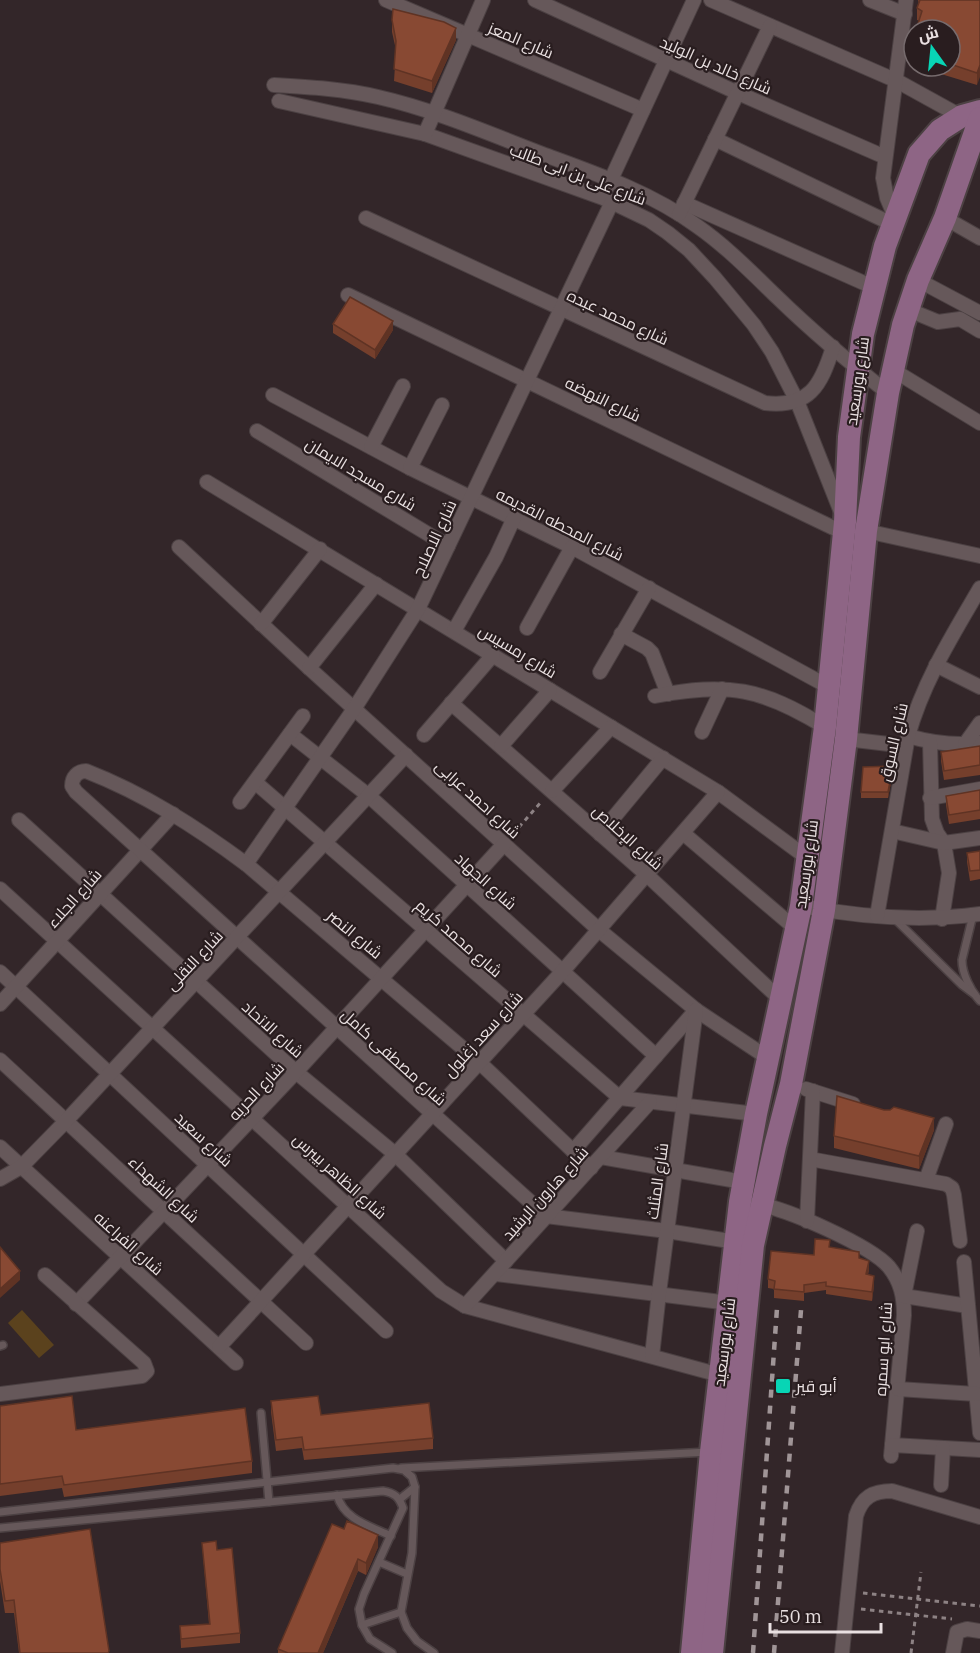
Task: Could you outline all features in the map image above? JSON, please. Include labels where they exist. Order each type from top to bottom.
[{"type":"main road","name":"شارع بورسعيد","points":[[692,1653],[721,1452],[756,1114],[801,906],[852,529],[918,280],[945,218],[976,119]]},
{"type":"main road","name":"شارع بورسعيد","points":[[748,1196],[791,1084],[824,910],[846,739],[852,529],[849,437],[857,369],[873,287],[894,220],[919,154],[940,129],[976,119]]},
{"type":"main road","name":"شارع بورسعيد","points":[[712,1653],[721,1452],[720,1375],[729,1303],[744,1243]]},
{"type":"street","name":"شارع المعز","points":[[386,0],[643,110]]},
{"type":"street","points":[[424,134],[483,0]]},
{"type":"street","name":"شارع خالد بن الوليد","points":[[535,0],[666,61],[885,157]]},
{"type":"street","name":"شارع الاصلاح","points":[[246,864],[354,709],[418,609],[561,309],[608,200],[611,179],[694,0]]},
{"type":"street","points":[[711,0],[897,81],[976,119]]},
{"type":"street","points":[[870,0],[906,7],[885,157],[884,188],[894,220]]},
{"type":"street","points":[[770,26],[681,209],[873,287]]},
{"type":"street","name":"شارع على بن ابى طالب","points":[[274,85],[376,96],[433,112],[611,179],[681,209],[857,369],[888,393]]},
{"type":"street","name":"شارع على بن ابى طالب","points":[[279,101],[424,134],[608,200],[650,220],[668,233],[689,250],[715,278],[772,352],[797,401],[852,529]]},
{"type":"street","points":[[715,139],[894,220]]},
{"type":"street","name":"شارع محمد عبده","points":[[366,218],[765,403],[781,405],[797,401]]},
{"type":"street","points":[[945,218],[980,238]]},
{"type":"street","points":[[918,280],[980,313]]},
{"type":"street","name":"شارع النهضه","points":[[348,295],[527,381],[852,529],[980,556]]},
{"type":"street","points":[[952,320],[963,305]]},
{"type":"street","points":[[909,310],[938,322],[960,319],[980,332]]},
{"type":"street","points":[[797,401],[810,394],[819,384],[826,371],[833,347]]},
{"type":"street","points":[[893,370],[980,423]]},
{"type":"street","points":[[371,447],[403,386]]},
{"type":"street","name":"شارع المحطه القديمه","points":[[273,395],[410,468],[572,547],[829,687]]},
{"type":"street","points":[[410,468],[442,405]]},
{"type":"street","name":"شارع مسجد الايمان","points":[[257,431],[448,546]]},
{"type":"street","name":"شارع رمسيس","points":[[207,482],[718,792],[806,857]]},
{"type":"street","points":[[454,631],[486,576],[513,518]]},
{"type":"street","name":"شارع احمد عرابى","points":[[179,547],[309,668],[599,930],[696,1010],[768,1058]]},
{"type":"street","points":[[527,628],[572,547]]},
{"type":"street","points":[[261,624],[320,549]]},
{"type":"street","points":[[309,668],[376,584]]},
{"type":"street","points":[[600,672],[649,588]]},
{"type":"street","name":"شارع السوق","points":[[877,916],[907,741],[924,688],[980,588]]},
{"type":"street","points":[[621,634],[652,653],[661,695],[688,690],[722,689],[754,693],[778,701],[825,727]]},
{"type":"street","points":[[424,735],[493,655]]},
{"type":"street","points":[[936,665],[980,687]]},
{"type":"street","points":[[702,732],[722,689]]},
{"type":"street","points":[[501,746],[550,690]]},
{"type":"street","name":"شارع الإخلاص","points":[[452,703],[647,875],[780,999]]},
{"type":"street","points":[[240,802],[303,716]]},
{"type":"street","points":[[965,744],[980,723]]},
{"type":"street","points":[[552,791],[611,727]]},
{"type":"street","name":"شارع الجهاد","points":[[290,734],[369,796],[656,1056]]},
{"type":"street","points":[[846,739],[953,745],[980,743]]},
{"type":"street","points":[[930,742],[932,819],[944,843],[949,873],[942,919]]},
{"type":"street","name":"شارع النقلى","points":[[0,1179],[21,1167],[66,1121],[406,755]]},
{"type":"street","points":[[600,834],[663,758]]},
{"type":"street","name":"شارع النصر","points":[[74,779],[80,772],[86,771],[127,788],[208,836],[246,864],[479,1062],[591,1168]]},
{"type":"street","name":"شارع مصطفى كامل","points":[[74,779],[74,789],[546,1216]]},
{"type":"street","name":"شارع محمد كريم","points":[[255,782],[620,1098]]},
{"type":"street","points":[[930,798],[980,789]]},
{"type":"street","name":"شارع سعد زغلول","points":[[219,1347],[562,972],[718,792]]},
{"type":"street","name":"شارع الجلاء","points":[[0,1004],[173,814]]},
{"type":"street","name":"شارع الاتحاد","points":[[19,820],[296,1072],[395,1154],[506,1261]]},
{"type":"street","points":[[892,831],[944,843],[980,838]]},
{"type":"street","points":[[683,833],[796,928]]},
{"type":"street","name":"شارع الحريه","points":[[76,1304],[296,1072],[504,844]]},
{"type":"street","name":"شارع الظاهر بيبرس","points":[[0,889],[441,1291],[465,1306],[720,1375]]},
{"type":"street","points":[[801,906],[894,918],[942,919],[976,915]]},
{"type":"street","name":"شارع سعيد","points":[[0,972],[386,1331]]},
{"type":"street","points":[[573,1151],[696,1010]]},
{"type":"street","name":"شارع المثلث","points":[[652,1356],[696,1010]]},
{"type":"street","name":"شارع الشهداء","points":[[0,1060],[306,1343]]},
{"type":"street","points":[[791,1084],[866,1108]]},
{"type":"street","points":[[807,1221],[813,1090]]},
{"type":"street","points":[[620,1098],[756,1114]]},
{"type":"street","name":"شارع هارون الرشيد","points":[[465,1306],[650,1102]]},
{"type":"street","points":[[926,1180],[946,1124]]},
{"type":"street","name":"شارع الفراعنه","points":[[0,1147],[236,1363]]},
{"type":"street","points":[[601,1156],[675,1171],[748,1196]]},
{"type":"street","points":[[810,1159],[946,1184],[951,1188],[960,1241]]},
{"type":"street","name":"شارع ابو سمره","points":[[748,1196],[807,1221],[877,1255],[890,1268],[904,1296],[892,1450],[943,1448]]},
{"type":"street","points":[[546,1216],[744,1243]]},
{"type":"street","points":[[917,1231],[904,1296],[968,1306]]},
{"type":"street","points":[[964,1262],[980,1432]]},
{"type":"street","points":[[496,1274],[729,1303]]},
{"type":"street","points":[[0,1394],[142,1376],[147,1371],[144,1363],[45,1275]]},
{"type":"street","points":[[897,1389],[976,1394]]},
{"type":"street","points":[[941,1485],[943,1448],[980,1450]]},
{"type":"street","points":[[842,1653],[856,1516],[859,1505],[867,1496],[878,1491],[892,1491],[980,1517]]},
{"type":"street","points":[[953,1653],[957,1632],[967,1629],[980,1630]]},
{"type":"lane","points":[[974,994],[964,974],[962,960],[976,915]]},
{"type":"lane","points":[[894,918],[980,1001]]},
{"type":"lane","points":[[261,1413],[269,1502]]},
{"type":"lane","points":[[0,1512],[393,1468],[477,1466],[721,1452]]},
{"type":"lane","points":[[393,1468],[404,1470],[412,1477],[416,1487],[415,1520],[401,1612],[406,1628],[417,1641],[434,1653]]},
{"type":"lane","points":[[400,1499],[416,1487]]},
{"type":"lane","points":[[0,1528],[337,1495],[393,1492],[400,1499],[403,1508],[359,1609],[362,1625],[370,1639],[392,1653]]},
{"type":"lane","points":[[337,1495],[344,1512],[391,1536]]},
{"type":"lane","points":[[379,1562],[407,1574]]},
{"type":"lane","points":[[362,1625],[401,1612]]},
{"type":"path","points":[[519,828],[542,802]]},
{"type":"path","points":[[911,1653],[921,1572]]},
{"type":"path","points":[[848,1591],[980,1606]]},
{"type":"path","points":[[847,1608],[958,1620]]},
{"type":"shaded area","points":[[22,1310],[54,1345],[39,1358],[8,1323]]},
{"type":"building","points":[[920,0],[980,0],[980,65],[977,73],[962,68],[962,18],[920,18],[922,11],[917,8]]},
{"type":"building","points":[[393,9],[444,22],[456,28],[432,81],[394,69],[396,41],[392,20]]},
{"type":"building","points":[[350,297],[393,321],[375,350],[333,324]]},
{"type":"building","points":[[980,746],[980,765],[944,771],[941,752]]},
{"type":"building","points":[[893,766],[888,792],[861,792],[863,767]]},
{"type":"building","points":[[980,790],[980,810],[949,815],[946,796]]},
{"type":"building","points":[[980,851],[980,870],[970,871],[967,853]]},
{"type":"building","points":[[837,1096],[884,1110],[894,1107],[934,1118],[919,1156],[834,1136]]},
{"type":"building","points":[[815,1239],[830,1240],[829,1247],[859,1252],[859,1258],[869,1261],[866,1274],[874,1276],[872,1292],[826,1286],[826,1282],[804,1285],[804,1292],[774,1289],[775,1281],[768,1279],[771,1251],[814,1255]]},
{"type":"building","points":[[0,1247],[20,1271],[0,1289]]},
{"type":"building","points":[[72,1396],[76,1430],[245,1408],[252,1461],[64,1485],[62,1476],[0,1484],[0,1406]]},
{"type":"building","points":[[318,1396],[321,1415],[429,1403],[433,1438],[304,1450],[302,1437],[276,1440],[271,1401]]},
{"type":"building","points":[[347,1521],[378,1535],[366,1563],[358,1559],[318,1653],[288,1653],[278,1649],[332,1524],[344,1529]]},
{"type":"building","points":[[90,1529],[108,1653],[20,1653],[14,1600],[5,1601],[0,1569],[0,1543]]},
{"type":"building","points":[[216,1541],[217,1550],[232,1548],[240,1633],[181,1639],[180,1626],[210,1624],[202,1543]]},
{"type":"railway","points":[[753,1653],[777,1308]]},
{"type":"railway","points":[[774,1653],[801,1310]]},
{"type":"place","name":"أبو قير","points":[[783,1386]]}]
